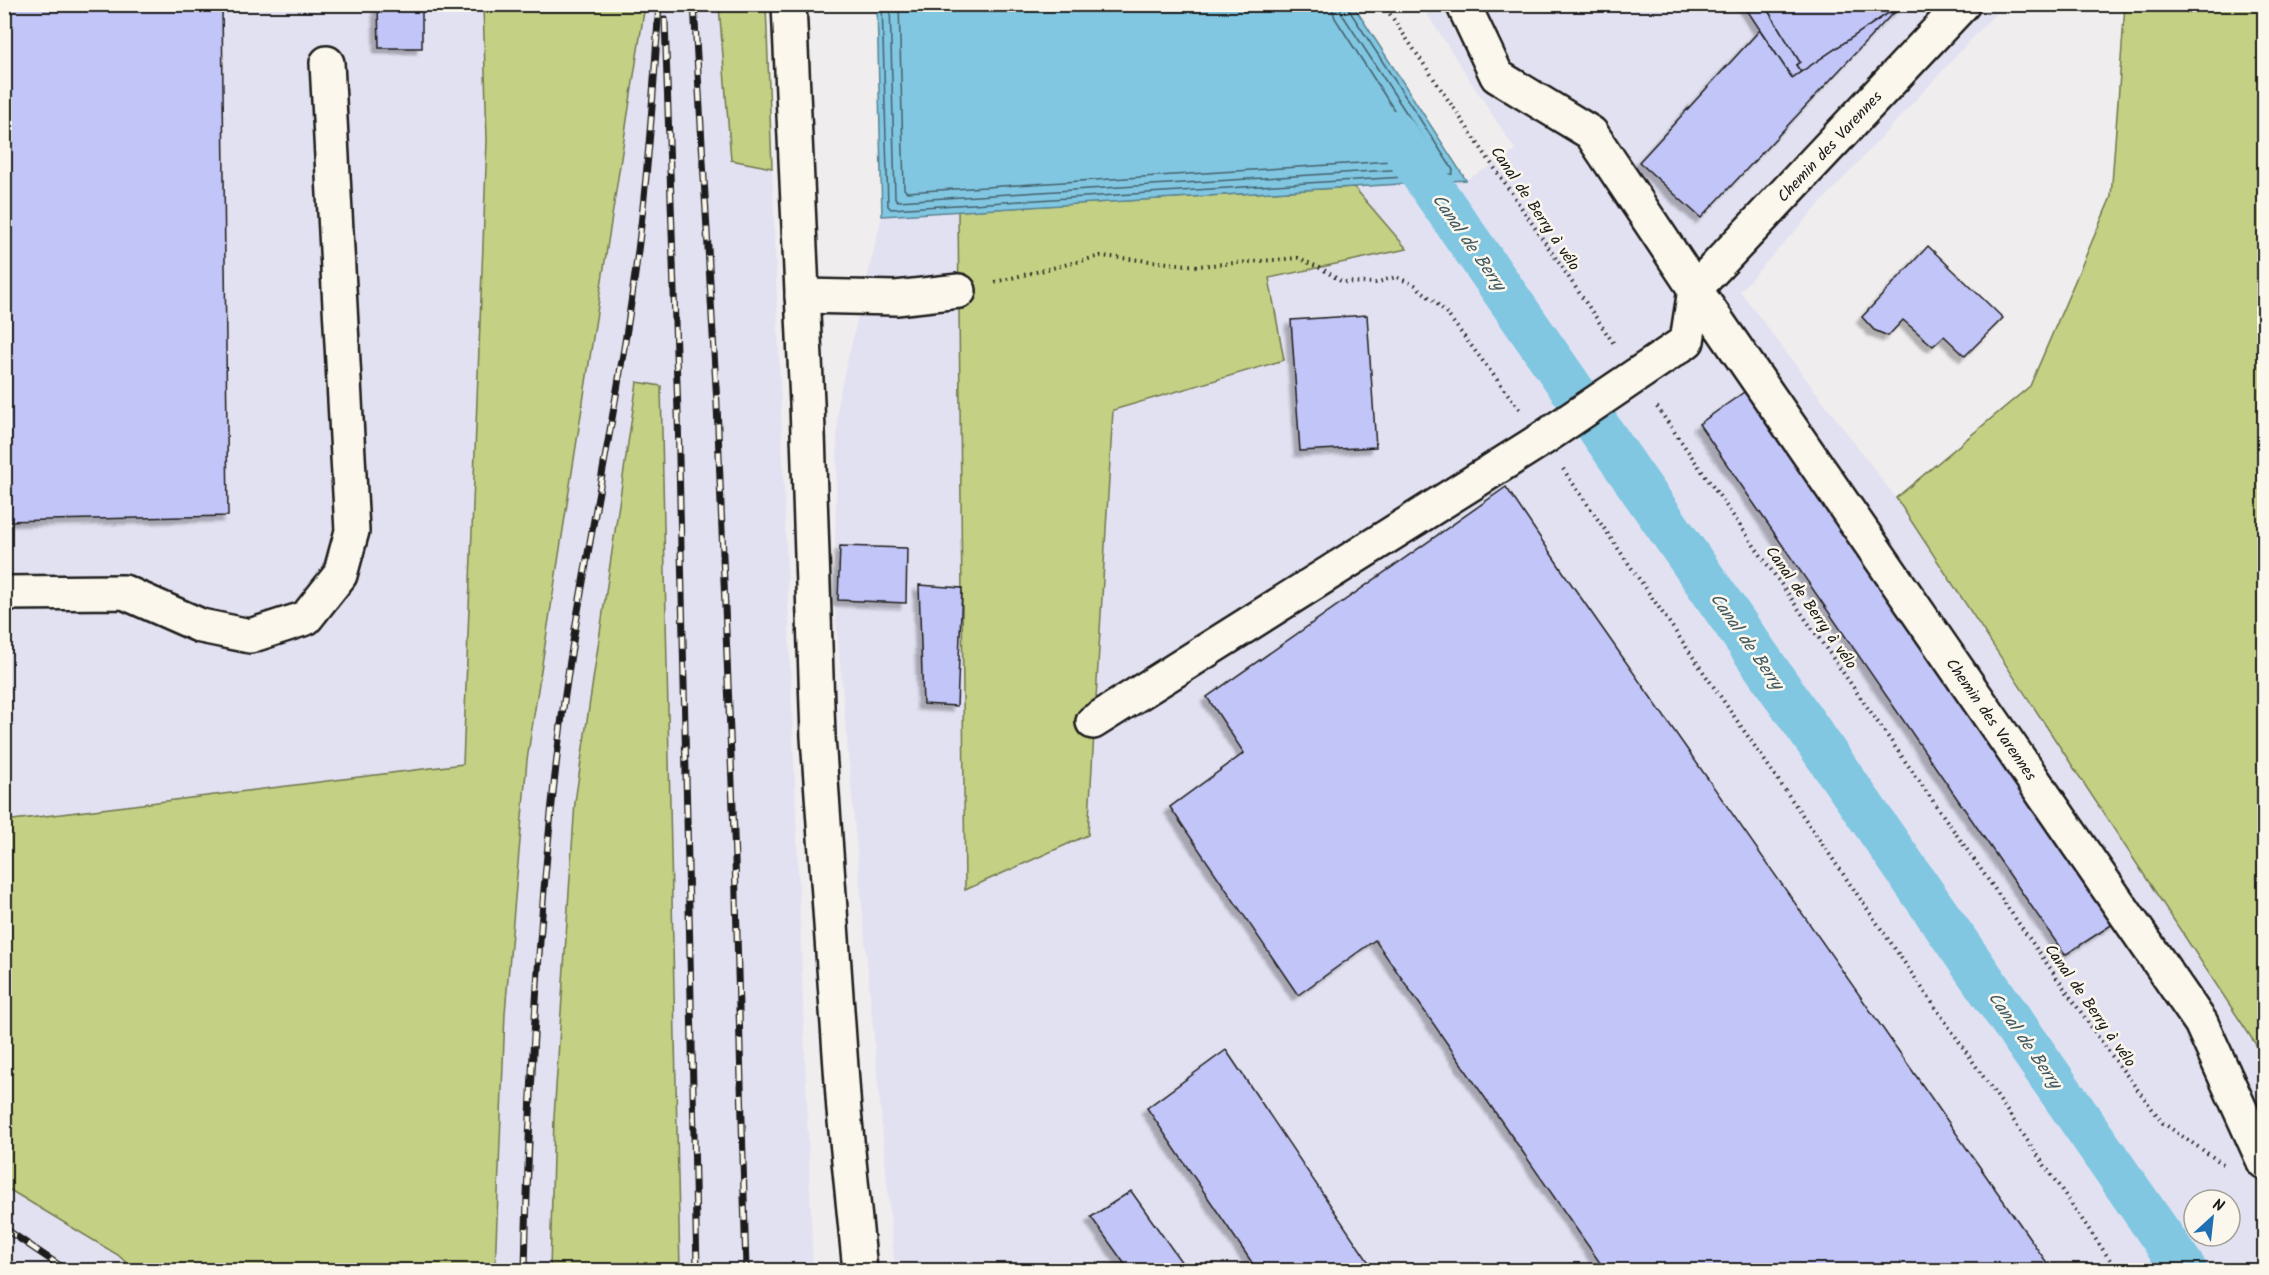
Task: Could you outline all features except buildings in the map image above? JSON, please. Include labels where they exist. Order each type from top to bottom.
[{"type":"street","points":[[789,4],[818,737],[844,1111],[860,1270]]},
{"type":"street","points":[[1093,722],[1548,435],[1626,380],[1687,341],[1695,289],[1591,133],[1497,76],[1462,4]]},
{"type":"street","name":"Chemin des Varennes","points":[[1963,4],[1695,289],[2201,1023],[2265,1162]]},
{"type":"street","points":[[4,593],[124,592],[201,626],[250,636],[306,618],[340,575],[352,531],[327,63]]},
{"type":"street","points":[[802,296],[896,298],[959,291]]},
{"type":"path","name":"Canal de Berry à vélo","points":[[1383,4],[1626,380],[2106,1048],[2163,1123],[2228,1166]]},
{"type":"path","points":[[959,291],[1101,256],[1198,266],[1298,258],[1324,270],[1342,282],[1375,283],[1396,278],[1415,285],[1444,310],[1548,435],[2117,1270]]},
{"type":"shaded area","points":[[4,5],[483,5],[487,140],[463,764],[5,821]]},
{"type":"shaded area","points":[[617,5],[766,5],[813,1270],[489,1270],[495,998]]},
{"type":"shaded area","points":[[1421,5],[2003,5],[1740,291],[1896,498],[2264,1057],[2264,1270],[895,1270],[834,598],[838,400],[882,216],[1466,180],[1516,151]]},
{"type":"shaded area","points":[[4,1187],[118,1255],[134,1270],[5,1270]]},
{"type":"green space","points":[[483,5],[645,5],[527,760],[505,1013],[495,1270],[134,1270],[118,1255],[5,1187],[5,821],[463,764],[487,140]]},
{"type":"green space","points":[[719,5],[766,5],[772,168],[731,160]]},
{"type":"green space","points":[[2125,5],[2264,5],[2264,1057],[1896,498],[2030,386],[2111,197]]},
{"type":"green space","points":[[1354,187],[1407,249],[1269,278],[1284,360],[1113,410],[1088,835],[965,890],[958,211]]},
{"type":"green space","points":[[637,382],[661,386],[680,1270],[550,1270],[554,1117],[575,802]]},
{"type":"water","points":[[877,5],[1353,5],[1466,180],[882,216]]},
{"type":"waterway","name":"Canal de Berry","points":[[1393,132],[2185,1270]]},
{"type":"railway","points":[[525,1270],[529,1138],[545,872],[559,740],[573,642],[631,306],[650,134],[659,4]]},
{"type":"railway","points":[[694,4],[717,404],[735,859],[746,1270]]},
{"type":"railway","points":[[665,19],[678,413],[697,1270]]},
{"type":"railway","points":[[4,1228],[66,1270]]}]
